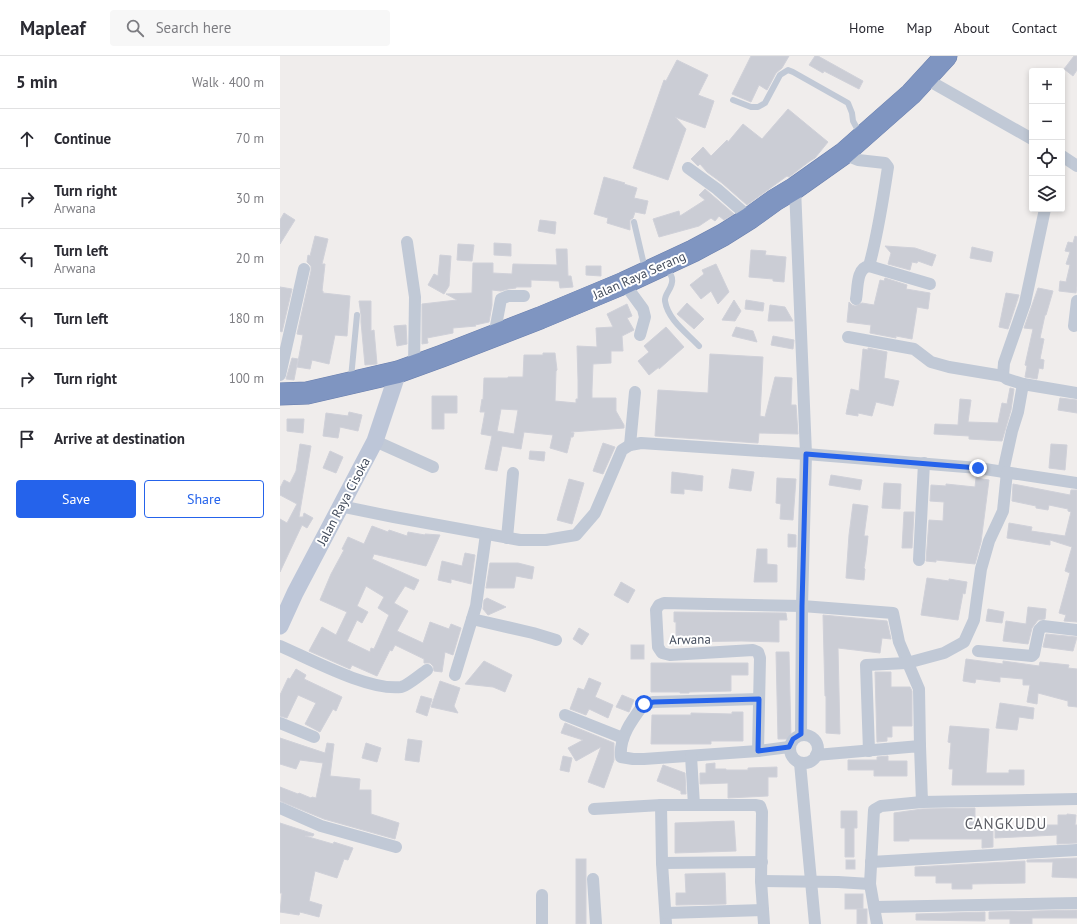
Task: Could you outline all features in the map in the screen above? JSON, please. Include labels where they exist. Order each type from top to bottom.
[{"type":"highway","name":"Jalan Raya Serang","points":[[280,394],[307,393],[350,384],[406,369],[540,318],[624,283],[723,235],[795,188],[843,154],[889,115],[926,79],[946,56]]},
{"type":"street","points":[[926,79],[1029,137]]},
{"type":"street","points":[[843,154],[858,160],[885,163],[888,167],[880,218],[868,266]]},
{"type":"street","points":[[1065,158],[1077,166]]},
{"type":"street","points":[[688,168],[718,190],[750,218]]},
{"type":"street","points":[[795,188],[806,454],[802,606],[801,734]]},
{"type":"street","points":[[1003,376],[1004,363],[1025,303],[1044,212]]},
{"type":"street","points":[[406,369],[415,297],[407,242]]},
{"type":"street","points":[[856,299],[860,274],[863,268],[868,266],[930,284]]},
{"type":"street","points":[[280,375],[304,269]]},
{"type":"street","points":[[624,283],[643,309],[645,317],[640,335]]},
{"type":"street","points":[[494,336],[501,299],[508,296],[524,296]]},
{"type":"street","points":[[1074,326],[1077,301]]},
{"type":"street","points":[[848,337],[914,349],[931,362],[949,367],[1003,376],[1007,379],[1023,384],[1077,393]]},
{"type":"street","name":"Jalan Raya Cisoka","points":[[280,626],[295,593],[375,441],[406,369]]},
{"type":"street","points":[[869,751],[866,665],[907,663],[944,653],[964,642],[974,620],[981,569],[989,541],[1003,511],[1005,472],[1012,431],[1018,412],[1023,384]]},
{"type":"street","points":[[630,445],[635,392]]},
{"type":"street","points":[[375,441],[433,467]]},
{"type":"street","points":[[340,506],[394,518],[520,540],[546,540],[576,535],[595,513],[622,450],[630,445],[641,443],[924,463],[978,468],[1077,483]]},
{"type":"street","points":[[919,560],[924,463]]},
{"type":"street","points":[[507,538],[513,473]]},
{"type":"street","points":[[455,675],[477,597],[486,534]]},
{"type":"street","name":"Arwana","points":[[758,751],[760,658],[758,652],[753,650],[670,655],[662,653],[658,648],[656,610],[659,604],[664,603],[802,606]]},
{"type":"street","points":[[802,606],[893,613],[899,642],[919,689],[922,802]]},
{"type":"street","points":[[472,619],[556,640]]},
{"type":"street","points":[[978,651],[1032,656],[1034,654],[1039,630],[1042,626],[1077,630]]},
{"type":"street","points":[[280,646],[349,676],[377,685],[402,687],[427,670]]},
{"type":"street","points":[[759,699],[654,702],[644,704],[626,731],[620,748],[621,757],[633,759],[691,756],[789,747]]},
{"type":"street","points":[[565,716],[623,738]]},
{"type":"street","points":[[280,723],[314,737]]},
{"type":"street","points":[[801,734],[809,736],[815,740],[818,748],[816,755],[812,760],[807,763],[800,763],[792,757],[789,747],[793,739],[801,734]]},
{"type":"street","points":[[816,755],[920,746]]},
{"type":"street","points":[[691,756],[694,805]]},
{"type":"street","points":[[800,763],[815,924]]},
{"type":"street","points":[[877,924],[870,884],[874,810],[881,806],[922,802],[1077,799]]},
{"type":"street","points":[[661,805],[662,863],[666,918],[763,910]]},
{"type":"street","points":[[594,809],[661,805],[760,806],[762,812],[761,881],[764,924]]},
{"type":"street","points":[[280,808],[321,826],[396,847]]},
{"type":"street","points":[[871,862],[1077,850]]},
{"type":"street","points":[[662,863],[762,862]]},
{"type":"street","points":[[593,879],[596,924]]},
{"type":"street","points":[[761,881],[870,884]]},
{"type":"street","points":[[542,895],[542,924]]},
{"type":"street","points":[[875,907],[1077,903]]},
{"type":"lane","points":[[733,100],[751,108],[758,107],[765,103],[780,75],[788,70],[848,103],[852,112],[853,122],[862,137]]},
{"type":"lane","points":[[634,222],[655,268],[672,278],[672,286],[666,295],[665,301],[671,317],[699,346]]},
{"type":"lane","points":[[350,384],[357,315]]},
{"type":"building","points":[[751,56],[789,56],[782,68],[776,73],[767,90],[759,85],[751,102],[732,94]]},
{"type":"building","points":[[815,56],[818,56],[863,81],[859,89],[809,65]]},
{"type":"building","points":[[1074,56],[1077,56],[1077,70],[1073,76],[1065,68]]},
{"type":"building","points":[[677,60],[708,75],[698,95],[714,101],[705,128],[675,117],[686,129],[668,180],[633,168],[664,80],[666,81]]},
{"type":"building","points":[[788,109],[828,142],[815,158],[747,205],[707,172],[700,164],[698,166],[691,159],[703,147],[711,156],[727,140],[728,142],[743,124],[762,139]]},
{"type":"building","points":[[604,177],[637,188],[634,198],[648,201],[645,214],[635,212],[633,218],[630,220],[630,230],[607,223],[608,218],[594,214]]},
{"type":"building","points":[[705,189],[734,214],[724,220],[719,216],[715,221],[711,218],[699,226],[659,237],[653,219],[679,211],[680,216],[705,200],[699,195]]},
{"type":"building","points":[[284,213],[295,220],[280,244],[280,220]]},
{"type":"building","points":[[540,220],[556,222],[555,234],[538,231]]},
{"type":"building","points":[[315,236],[328,239],[322,264],[325,264],[323,293],[350,296],[347,336],[335,335],[329,364],[312,360],[310,369],[297,367],[303,335],[297,334],[311,271],[311,266],[307,262],[308,255],[310,256]]},
{"type":"building","points":[[1075,236],[1077,237],[1076,293],[1059,291],[1060,281],[1066,282],[1070,265],[1066,264],[1070,252],[1065,251],[1068,242],[1073,243]]},
{"type":"building","points":[[494,243],[511,244],[511,256],[494,255]]},
{"type":"building","points":[[458,244],[474,245],[472,261],[457,260]]},
{"type":"building","points":[[885,246],[915,248],[936,255],[932,266],[918,261],[917,263],[912,262],[910,270],[888,264],[891,253]]},
{"type":"building","points":[[972,247],[993,252],[991,262],[970,258]]},
{"type":"building","points":[[556,249],[567,249],[568,276],[571,276],[573,287],[560,288],[559,281],[531,280],[531,287],[516,287],[501,291],[492,290],[492,305],[489,322],[475,325],[476,326],[453,328],[453,333],[427,338],[428,343],[422,344],[422,304],[457,300],[446,294],[472,293],[473,263],[493,263],[493,273],[512,274],[513,264],[557,265]]},
{"type":"building","points":[[751,250],[766,251],[765,255],[786,257],[784,282],[773,281],[773,279],[749,277]]},
{"type":"building","points":[[440,255],[451,256],[449,286],[444,294],[428,285],[434,274],[438,276]]},
{"type":"building","points":[[716,264],[729,292],[718,304],[711,291],[701,299],[690,285],[704,274],[702,270]]},
{"type":"building","points":[[586,266],[601,266],[601,276],[586,275]]},
{"type":"building","points":[[885,278],[907,285],[906,289],[930,293],[928,309],[917,307],[912,339],[896,336],[896,338],[870,333],[871,325],[847,322],[849,302],[855,306],[862,303],[874,305],[880,280],[884,281]]},
{"type":"building","points":[[280,287],[292,289],[282,332],[280,331]]},
{"type":"building","points":[[1038,288],[1053,291],[1045,315],[1040,338],[1044,339],[1040,359],[1044,360],[1043,369],[1039,368],[1037,379],[1025,377],[1027,366],[1025,365],[1033,329],[1024,328]]},
{"type":"building","points":[[1006,293],[1019,295],[1008,329],[999,327]]},
{"type":"building","points":[[734,300],[741,311],[735,321],[722,320]]},
{"type":"building","points":[[746,300],[764,303],[763,311],[745,309]]},
{"type":"building","points":[[359,301],[371,301],[371,331],[374,330],[377,364],[365,365]]},
{"type":"building","points":[[687,303],[704,319],[694,329],[677,314]]},
{"type":"building","points":[[627,304],[632,316],[627,318],[634,330],[622,336],[623,351],[611,351],[611,363],[593,364],[592,398],[616,398],[616,411],[624,425],[624,428],[571,432],[574,433],[573,437],[571,437],[567,453],[550,448],[553,435],[524,432],[521,449],[502,446],[497,471],[485,469],[492,436],[481,434],[485,412],[480,412],[482,399],[483,400],[484,378],[523,377],[524,355],[543,355],[543,353],[555,353],[557,370],[555,401],[576,403],[576,399],[578,399],[577,346],[597,347],[596,328],[613,327],[607,314]],"holes":[[[501,409],[518,410],[514,434],[497,431]]]},
{"type":"building","points":[[770,305],[785,307],[793,321],[768,321]]},
{"type":"building","points":[[406,325],[407,344],[397,346],[394,326]]},
{"type":"building","points":[[666,327],[684,347],[659,369],[659,367],[649,375],[638,361],[649,352],[644,346]]},
{"type":"building","points":[[736,327],[753,331],[757,342],[732,336]]},
{"type":"building","points":[[773,336],[794,340],[793,349],[771,345]]},
{"type":"building","points":[[868,348],[887,352],[884,378],[899,381],[893,406],[876,402],[872,416],[858,413],[858,416],[846,414],[851,389],[859,391],[863,349],[868,350]]},
{"type":"building","points":[[710,354],[763,357],[760,416],[765,417],[775,377],[792,378],[791,405],[796,405],[798,434],[759,433],[758,443],[655,436],[658,390],[708,393]]},
{"type":"building","points":[[292,358],[298,359],[294,380],[286,379]]},
{"type":"building","points":[[1010,388],[1014,389],[1011,410],[1002,441],[969,439],[969,436],[934,434],[935,424],[958,425],[960,399],[971,400],[968,422],[998,423],[1002,403],[1007,404]]},
{"type":"building","points":[[432,396],[457,396],[457,413],[444,413],[444,429],[432,429]]},
{"type":"building","points":[[1060,398],[1077,400],[1077,413],[1058,410]]},
{"type":"building","points":[[349,412],[362,415],[358,431],[340,427],[338,438],[323,436],[326,413],[348,416]]},
{"type":"building","points":[[287,419],[304,419],[303,433],[287,431]]},
{"type":"building","points":[[603,443],[615,447],[603,474],[593,471]]},
{"type":"building","points":[[300,444],[311,446],[299,517],[303,517],[304,513],[313,518],[307,528],[302,525],[280,572],[280,519],[287,523],[297,504],[280,495],[280,488],[284,480],[290,483],[296,471]]},
{"type":"building","points":[[1051,444],[1067,445],[1065,470],[1049,468]]},
{"type":"building","points":[[330,451],[343,457],[336,473],[323,468]]},
{"type":"building","points":[[530,451],[545,452],[544,461],[529,459]]},
{"type":"building","points":[[732,469],[754,472],[751,491],[729,488]]},
{"type":"building","points":[[672,472],[703,476],[702,491],[684,489],[684,494],[671,493]]},
{"type":"building","points":[[831,475],[862,480],[860,490],[829,485]]},
{"type":"building","points":[[777,478],[796,479],[793,520],[780,519],[781,504],[776,503]]},
{"type":"building","points":[[976,478],[989,480],[981,542],[975,564],[936,560],[936,562],[926,561],[929,520],[943,521],[944,502],[930,501],[931,485],[946,486],[946,484],[975,487]]},
{"type":"building","points":[[569,479],[584,483],[572,524],[557,520]]},
{"type":"building","points":[[884,483],[901,484],[900,509],[882,508]]},
{"type":"building","points":[[1013,484],[1070,495],[1071,490],[1077,490],[1077,622],[1064,621],[1066,615],[1059,613],[1070,573],[1065,571],[1072,547],[1050,540],[1050,545],[1007,538],[1009,523],[1032,527],[1031,531],[1065,536],[1071,512],[1068,511],[1068,509],[1049,505],[1048,510],[1012,501]]},
{"type":"building","points":[[853,504],[868,506],[864,536],[868,536],[864,580],[846,578]]},
{"type":"building","points":[[904,512],[914,512],[912,548],[902,548]]},
{"type":"building","points":[[372,526],[388,532],[389,530],[407,536],[408,532],[425,535],[440,535],[426,566],[374,554],[372,559],[419,580],[414,590],[405,586],[394,603],[408,611],[397,631],[423,643],[430,622],[449,629],[451,624],[461,628],[453,655],[445,652],[442,672],[434,671],[433,666],[430,663],[424,663],[424,659],[395,645],[392,651],[390,650],[377,676],[352,665],[350,669],[309,651],[322,627],[336,635],[347,612],[320,600],[331,574],[344,550],[342,549],[348,537],[364,544]],"holes":[[[366,586],[384,597],[378,608],[389,615],[374,649],[371,648],[370,652],[347,641],[357,620],[362,623],[368,612],[357,606]]]},
{"type":"building","points":[[788,534],[796,535],[796,547],[788,547]]},
{"type":"building","points":[[757,549],[767,549],[767,564],[777,565],[777,582],[754,582]]},
{"type":"building","points":[[465,553],[475,555],[471,584],[451,579],[451,583],[438,580],[442,561],[462,566]]},
{"type":"building","points":[[490,563],[518,563],[534,567],[532,579],[516,576],[514,588],[486,588]]},
{"type":"building","points":[[927,578],[967,582],[965,594],[963,593],[958,620],[921,615]]},
{"type":"building","points":[[621,582],[635,590],[628,603],[614,595]]},
{"type":"building","points":[[487,598],[506,607],[488,615],[483,609],[484,600]]},
{"type":"building","points":[[1028,607],[1046,609],[1045,619],[1038,620],[1032,628],[1028,644],[1003,641],[1006,621],[1026,624]]},
{"type":"building","points":[[988,609],[1004,612],[1002,623],[986,621]]},
{"type":"building","points":[[674,612],[786,613],[787,620],[779,620],[779,642],[676,642],[676,622],[674,622]]},
{"type":"building","points":[[823,615],[887,621],[891,639],[882,638],[880,653],[838,648],[840,734],[826,733]]},
{"type":"building","points":[[579,628],[589,634],[582,645],[573,639]]},
{"type":"building","points":[[1046,634],[1077,637],[1073,651],[1043,647]]},
{"type":"building","points":[[631,645],[644,645],[644,659],[631,659]]},
{"type":"building","points":[[776,652],[789,652],[791,739],[778,739]]},
{"type":"building","points":[[966,659],[1003,664],[1003,661],[1039,666],[1040,662],[1069,665],[1068,668],[1077,669],[1077,707],[1068,706],[1068,701],[1038,693],[1037,704],[1027,702],[1030,685],[1023,685],[1023,679],[1000,677],[1000,682],[976,679],[975,683],[963,681]]},
{"type":"building","points":[[484,661],[512,675],[505,692],[493,687],[465,684]]},
{"type":"building","points":[[651,663],[748,663],[748,675],[731,675],[731,691],[689,693],[651,692]]},
{"type":"building","points":[[296,669],[306,675],[304,679],[342,697],[336,711],[333,709],[320,732],[305,724],[316,703],[298,695],[287,718],[280,716],[280,695],[288,678],[290,679]]},
{"type":"building","points":[[875,672],[891,672],[891,687],[910,687],[912,691],[912,726],[892,726],[892,737],[887,737],[887,741],[877,742]]},
{"type":"building","points":[[589,678],[601,683],[595,697],[613,705],[608,718],[589,709],[586,715],[570,709],[578,688],[584,690]]},
{"type":"building","points":[[440,681],[460,688],[454,706],[458,713],[431,707]]},
{"type":"building","points":[[622,695],[634,700],[629,712],[616,707]]},
{"type":"building","points":[[421,696],[432,699],[427,716],[416,712]]},
{"type":"building","points":[[1000,703],[1034,708],[1033,719],[1019,717],[1017,730],[996,728]]},
{"type":"building","points":[[732,712],[743,712],[743,741],[711,741],[711,744],[651,744],[652,715],[691,715],[691,713],[732,714]]},
{"type":"building","points":[[565,723],[614,743],[614,760],[604,788],[588,782],[601,747],[576,761],[568,748],[583,740],[561,733]]},
{"type":"building","points":[[950,726],[989,729],[986,773],[1009,773],[1009,770],[1024,770],[1024,785],[952,785],[953,769],[949,769],[951,743],[948,742]]},
{"type":"building","points":[[280,738],[325,753],[327,743],[334,744],[330,776],[360,779],[359,790],[371,790],[371,814],[399,823],[395,839],[324,819],[280,801],[280,787],[311,798],[316,798],[323,763],[300,760],[296,769],[280,764]]},
{"type":"building","points":[[408,739],[422,741],[419,762],[405,760]]},
{"type":"building","points":[[366,743],[381,748],[377,762],[362,758]]},
{"type":"building","points":[[563,756],[572,758],[569,772],[560,770]]},
{"type":"building","points":[[888,756],[888,761],[907,761],[907,776],[874,776],[874,770],[848,770],[848,760],[877,760],[877,757]]},
{"type":"building","points":[[715,763],[715,769],[726,770],[748,770],[748,768],[777,767],[777,777],[768,777],[768,796],[728,798],[728,783],[700,784],[700,773],[706,773],[706,764]]},
{"type":"building","points":[[663,765],[685,773],[686,794],[681,794],[681,791],[657,781]]},
{"type":"building","points":[[975,808],[975,829],[993,829],[993,847],[982,848],[982,839],[909,839],[909,841],[894,841],[894,813],[922,809]]},
{"type":"building","points":[[841,811],[857,811],[857,828],[854,828],[854,857],[845,857],[845,828],[841,828]]},
{"type":"building","points":[[1058,815],[1076,815],[1075,825],[1077,825],[1077,843],[1057,844],[1057,835],[995,838],[995,828],[1027,825],[1058,825]]},
{"type":"building","points":[[734,821],[736,851],[675,853],[675,823]]},
{"type":"building","points":[[280,823],[314,834],[313,836],[305,836],[333,844],[334,842],[353,848],[348,860],[344,859],[337,878],[315,871],[309,901],[322,905],[319,917],[300,912],[299,915],[280,912],[282,893],[280,893]]},
{"type":"building","points":[[1077,858],[1077,878],[1052,877],[1053,862],[1027,862],[1027,860]]},
{"type":"building","points":[[576,859],[586,859],[586,924],[576,924]]},
{"type":"building","points":[[846,860],[855,860],[855,869],[846,869]]},
{"type":"building","points":[[1025,861],[1025,883],[972,884],[972,889],[952,889],[952,883],[936,883],[936,876],[915,876],[915,867]]},
{"type":"building","points":[[725,873],[726,904],[676,905],[676,893],[686,893],[685,874]]},
{"type":"building","points":[[845,894],[863,894],[863,909],[845,909]]},
{"type":"building","points":[[857,909],[867,909],[867,924],[857,924]]},
{"type":"building","points":[[1077,910],[1077,918],[1032,918],[1032,924],[1010,924],[1010,919],[989,919],[989,912]]},
{"type":"building","points":[[985,912],[985,921],[916,920],[916,914]]},
{"type":"district","name":"CANGKUDU","points":[[1006,824]]},
{"type":"route","points":[[644,704],[654,702],[759,699],[758,751],[789,747],[793,739],[801,734],[802,606],[806,454],[978,468]]}]
